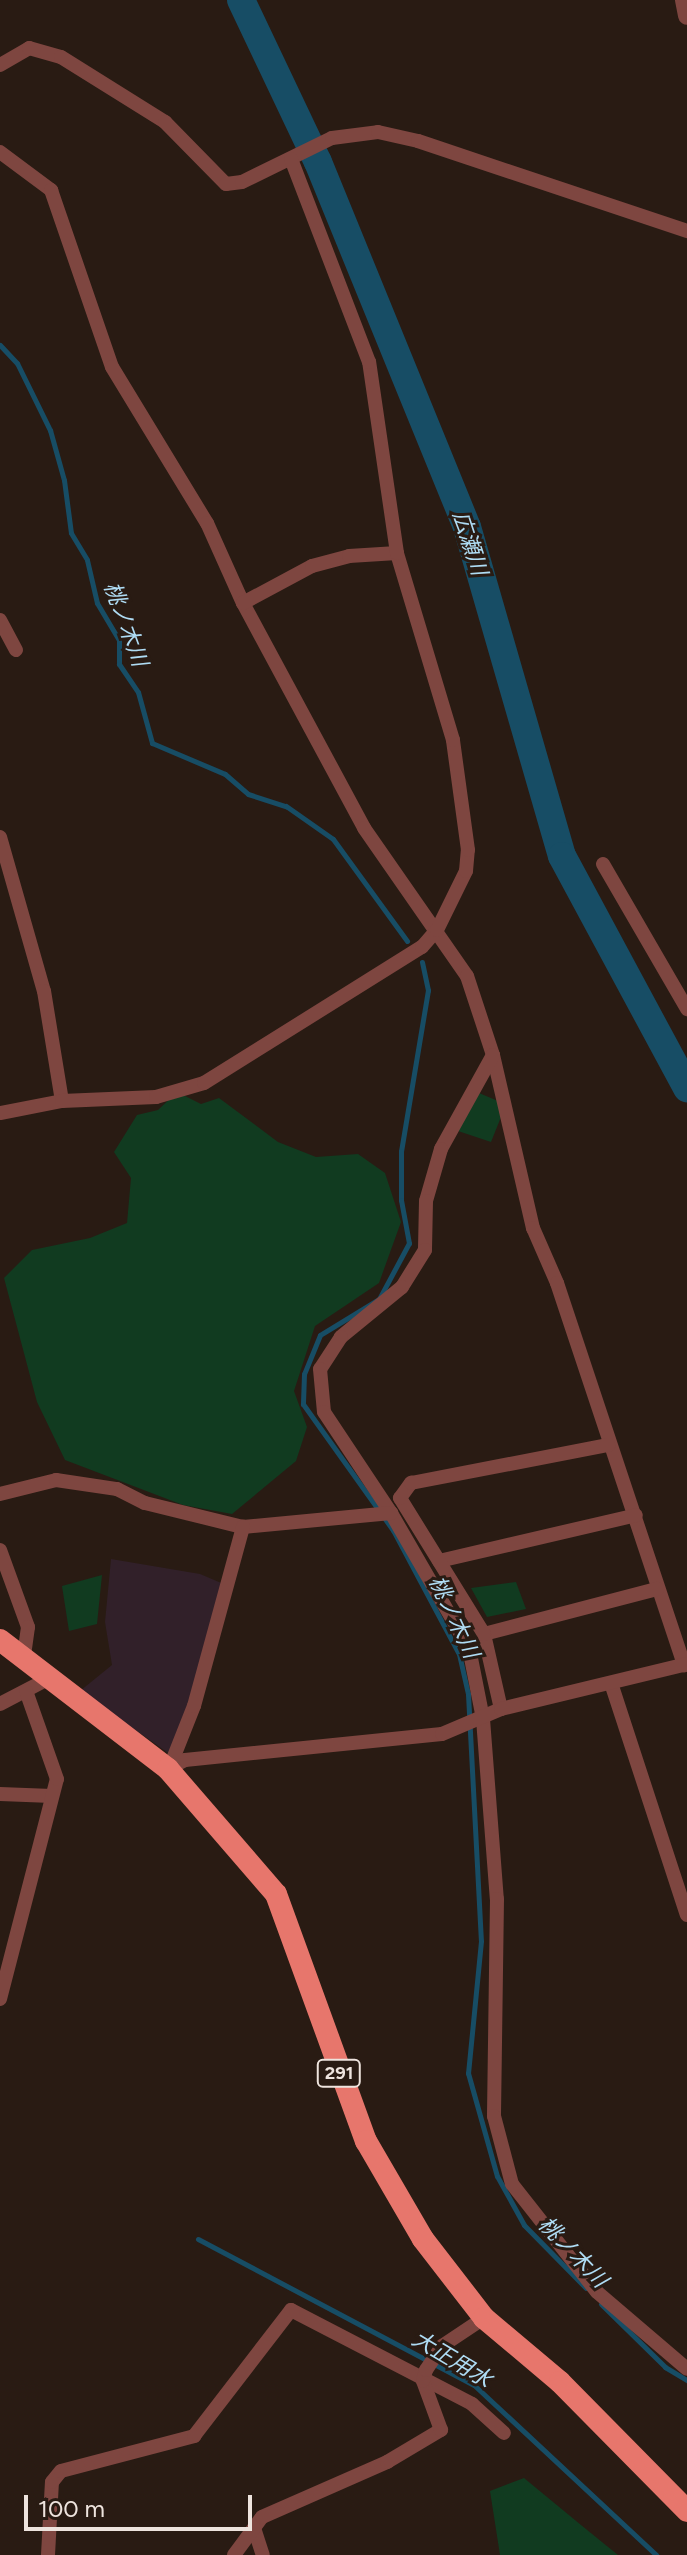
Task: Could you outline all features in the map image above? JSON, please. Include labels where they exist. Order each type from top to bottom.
[{"type":"highway","name":"291","points":[[0,1640],[23,1661],[36,1686],[168,1769],[276,1894],[366,2141],[423,2239],[484,2318],[560,2382],[687,2511]]},
{"type":"street","points":[[684,0],[687,16]]},
{"type":"street","points":[[0,65],[29,48],[61,57],[165,122],[226,184],[242,182],[322,143],[362,133],[394,134],[687,231]]},
{"type":"street","points":[[0,152],[51,190],[112,367],[207,523],[243,603],[364,828],[467,976],[493,1055],[533,1228],[557,1283],[608,1445],[636,1515],[657,1589],[686,1665],[501,1709],[442,1734],[185,1760],[168,1769]]},
{"type":"street","points":[[0,1113],[62,1101],[156,1097],[204,1083],[329,1008],[422,947],[437,930],[466,871],[468,850],[450,729],[397,553],[369,362],[294,157]]},
{"type":"street","points":[[243,603],[312,566],[349,556],[397,553]]},
{"type":"street","points":[[0,620],[16,650]]},
{"type":"street","points":[[0,837],[44,991],[62,1101]]},
{"type":"street","points":[[603,864],[687,1009]]},
{"type":"street","points":[[493,1055],[441,1149],[426,1201],[425,1250],[402,1287],[341,1337],[320,1369],[324,1412],[391,1513],[469,1648],[483,1719],[497,1899],[494,2116],[512,2184],[597,2292],[687,2369]]},
{"type":"street","points":[[501,1709],[484,1634],[400,1498],[411,1483],[608,1445]]},
{"type":"street","points":[[0,1494],[56,1480],[117,1489],[145,1503],[243,1527],[391,1513]]},
{"type":"street","points":[[439,1561],[636,1515]]},
{"type":"street","points":[[168,1769],[194,1706],[243,1527]]},
{"type":"street","points":[[0,1550],[28,1627],[23,1661]]},
{"type":"street","points":[[484,1634],[657,1589]]},
{"type":"street","points":[[611,1683],[687,1915]]},
{"type":"street","points":[[0,1704],[36,1686],[57,1779],[5,1957],[0,1999]]},
{"type":"street","points":[[0,1794],[52,1796]]},
{"type":"street","points":[[48,2555],[52,2482],[61,2471],[194,2436],[291,2310],[425,2375],[472,2404],[504,2433]]},
{"type":"street","points":[[234,2555],[262,2517],[387,2462],[441,2430],[425,2375],[437,2351],[484,2318]]},
{"type":"street","points":[[254,2528],[263,2555]]},
{"type":"shaded area","points":[[111,1559],[200,1574],[226,1585],[171,1755],[80,1691],[112,1665],[105,1622]]},
{"type":"green space","points":[[177,1092],[201,1104],[219,1098],[278,1142],[316,1157],[358,1154],[385,1173],[401,1222],[379,1283],[315,1326],[294,1391],[307,1427],[296,1461],[232,1514],[183,1505],[65,1460],[37,1402],[4,1278],[32,1250],[90,1238],[127,1223],[131,1178],[114,1152],[137,1115],[158,1110]]},
{"type":"green space","points":[[479,1093],[498,1101],[501,1117],[491,1142],[458,1131]]},
{"type":"green space","points":[[102,1575],[97,1624],[69,1631],[62,1586]]},
{"type":"green space","points":[[516,1582],[526,1609],[487,1617],[471,1588]]},
{"type":"green space","points":[[524,2478],[618,2555],[500,2555],[490,2491]]},
{"type":"waterway","name":"広瀬川","points":[[241,0],[318,162],[467,527],[562,856],[687,1088]]},
{"type":"waterway","name":"桃ノ木川","points":[[0,345],[17,363],[50,430],[64,480],[71,533],[87,560],[97,603],[119,640],[119,664],[138,692],[152,743],[225,774],[248,794],[286,806],[333,839],[407,941]]},
{"type":"waterway","name":"桃ノ木川","points":[[422,962],[428,990],[401,1151],[401,1200],[409,1243],[379,1299],[320,1335],[304,1374],[303,1404],[393,1530],[459,1654],[468,1694],[481,1941],[468,2073],[497,2176],[524,2225],[586,2288]]},
{"type":"waterway","name":"大正用水","points":[[198,2239],[474,2385],[656,2555]]},
{"type":"waterway","name":"桃ノ木川","points":[[601,2304],[665,2367],[687,2380]]}]
